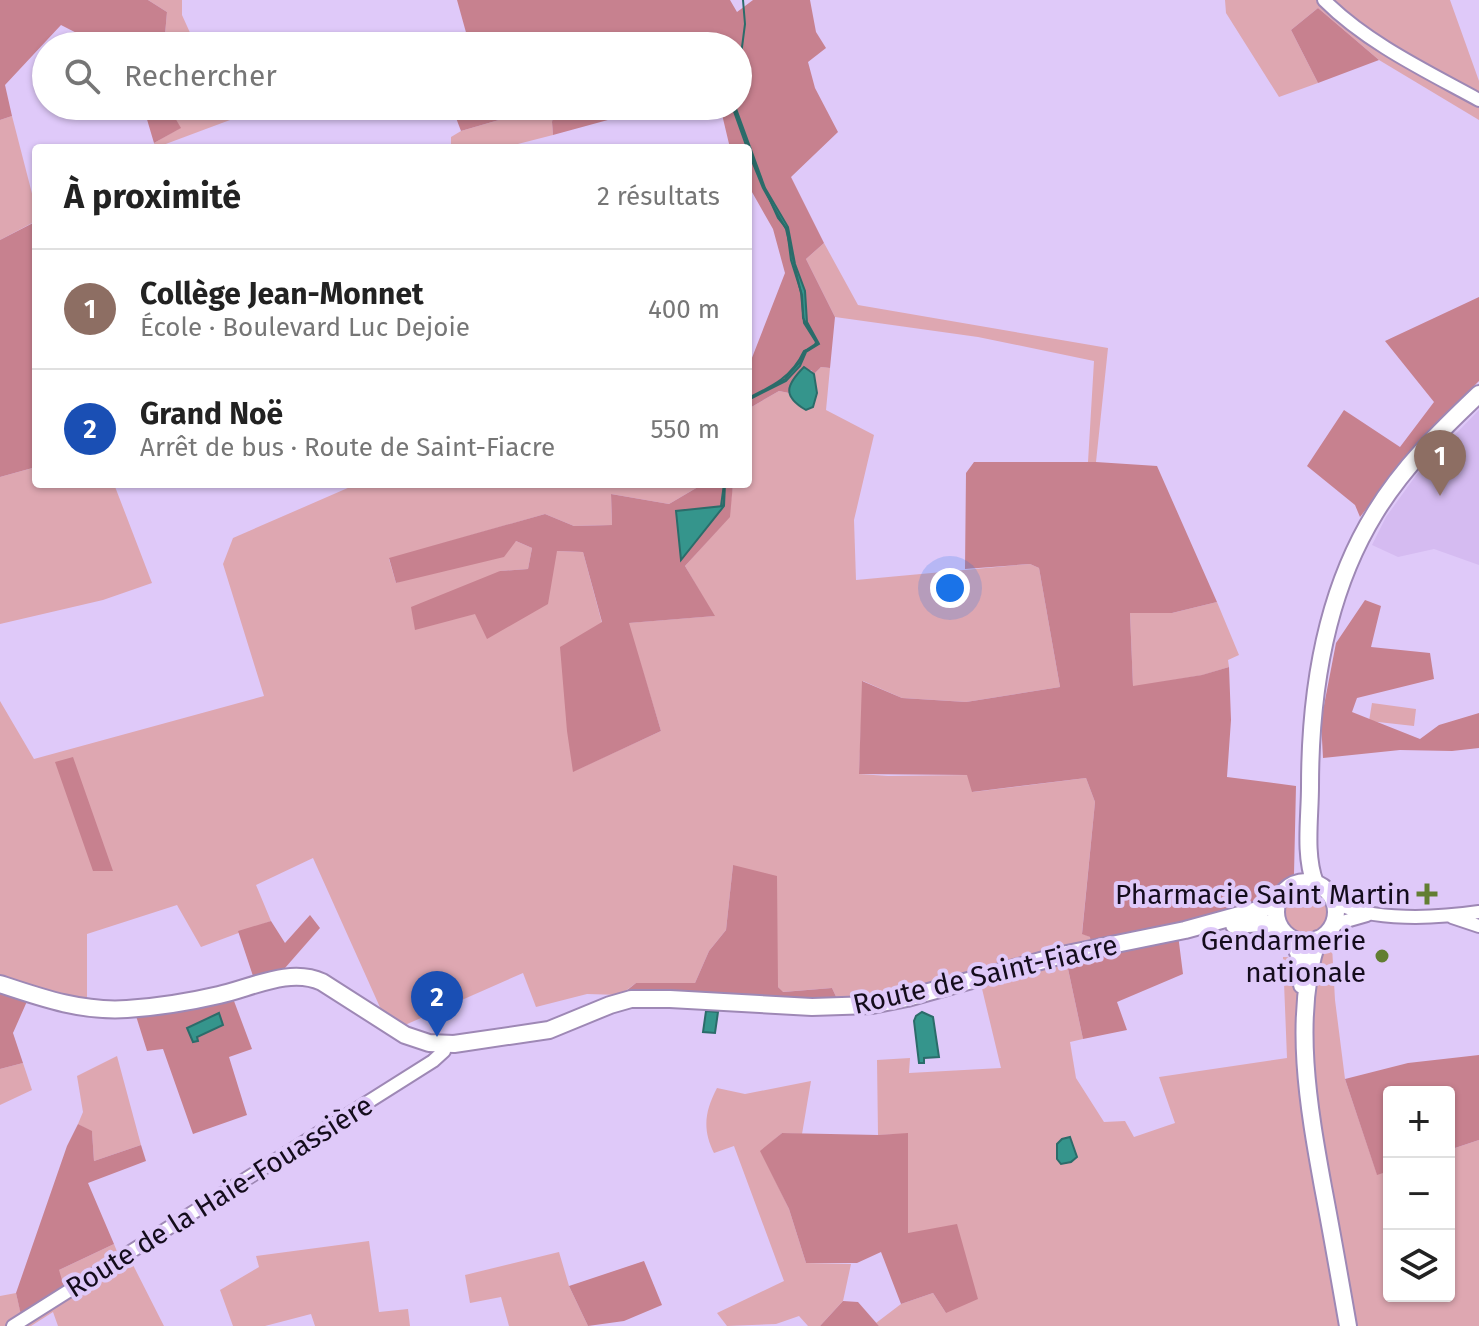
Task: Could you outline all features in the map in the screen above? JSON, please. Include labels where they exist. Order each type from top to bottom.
[{"type":"main road","points":[[1294,884],[1300,866],[1320,662],[1346,570],[1377,510],[1415,459],[1479,394]]},
{"type":"main road","points":[[1310,772],[1310,864],[1315,883]]},
{"type":"main road","points":[[1305,1022],[1312,955],[1318,939],[1332,925],[1335,915],[1334,902],[1329,893],[1315,883],[1294,884],[1283,892],[1276,905],[1279,926],[1293,939],[1299,955],[1311,1122],[1348,1326]]},
{"type":"main road","name":"Route de Saint-Fiacre","points":[[438,1043],[549,1030],[631,999],[812,1007],[872,1005],[1062,955],[1185,930],[1276,905]]},
{"type":"main road","name":"Route de Saint-Fiacre","points":[[1185,930],[1262,923],[1279,926]]},
{"type":"main road","points":[[1293,939],[1318,939]]},
{"type":"main road","points":[[0,984],[69,1006],[106,1010],[190,1001],[284,978],[307,977],[322,982],[405,1035],[438,1043]]},
{"type":"street","points":[[1324,0],[1338,14],[1404,58],[1479,100]]},
{"type":"street","points":[[1334,902],[1347,909],[1374,913],[1449,916],[1479,912],[1479,926],[1449,916]]},
{"type":"street","points":[[1332,925],[1374,913]]},
{"type":"street","name":"Route de la Haie-Fouassière","points":[[13,1326],[440,1055],[438,1043]]},
{"type":"shaded area","points":[[0,0],[148,0],[167,12],[165,32],[75,32],[61,25],[54,32],[32,32],[32,56],[5,85],[12,116],[0,120]]},
{"type":"shaded area","points":[[148,0],[182,0],[182,15],[190,32],[165,32],[167,12]]},
{"type":"shaded area","points":[[457,0],[730,0],[737,12],[753,0],[810,0],[816,32],[826,48],[808,62],[815,88],[838,132],[791,177],[824,243],[806,259],[835,317],[830,368],[821,367],[814,374],[811,370],[789,388],[789,393],[779,391],[752,407],[752,358],[785,273],[773,229],[752,192],[752,144],[729,144],[723,120],[752,120],[752,32],[466,32]]},
{"type":"shaded area","points":[[1225,0],[1450,0],[1479,81],[1479,120],[1379,60],[1318,8],[1291,30],[1318,83],[1279,97],[1226,13]]},
{"type":"shaded area","points":[[1318,8],[1379,60],[1318,83],[1291,30]]},
{"type":"shaded area","points":[[12,116],[32,194],[32,223],[0,240],[0,120]]},
{"type":"shaded area","points":[[147,120],[176,120],[181,128],[154,143]]},
{"type":"shaded area","points":[[176,120],[230,120],[166,144],[154,144],[180,128]]},
{"type":"shaded area","points":[[457,120],[499,120],[461,131]]},
{"type":"shaded area","points":[[499,120],[552,120],[553,135],[518,144],[451,144],[451,137]]},
{"type":"shaded area","points":[[552,120],[608,120],[553,135]]},
{"type":"shaded area","points":[[738,120],[740,120],[747,144]]},
{"type":"shaded area","points":[[752,152],[765,188],[788,227],[795,264],[805,291],[807,322],[819,344],[806,352],[800,366],[786,381],[752,398],[785,379],[805,351],[817,343],[803,318],[802,295],[791,260],[787,229],[778,218],[760,178]]},
{"type":"shaded area","points":[[32,224],[32,468],[0,477],[0,240]]},
{"type":"shaded area","points":[[824,243],[858,305],[1108,348],[1096,462],[1088,462],[1094,361],[978,337],[835,317],[806,259]]},
{"type":"shaded area","points":[[1479,297],[1479,381],[1422,438],[1360,517],[1355,505],[1307,466],[1344,410],[1400,447],[1434,402],[1385,341]]},
{"type":"shaded area","points":[[804,367],[814,374],[817,393],[813,407],[806,410],[793,400],[789,390],[793,379]]},
{"type":"shaded area","points":[[821,367],[830,368],[826,410],[874,435],[854,520],[856,580],[1030,564],[1039,568],[1060,687],[966,702],[902,698],[863,681],[859,774],[968,775],[973,792],[1086,778],[1095,802],[1082,933],[1090,937],[1092,958],[1067,964],[1083,1039],[1070,1042],[1076,1078],[1104,1122],[1125,1121],[1134,1137],[1175,1123],[1159,1077],[1287,1058],[1283,957],[1319,958],[1332,946],[1345,1079],[1377,1174],[1383,1172],[1383,1302],[1455,1302],[1455,1148],[1479,1140],[1479,1326],[879,1326],[876,1323],[901,1304],[933,1293],[946,1313],[908,1234],[908,1134],[878,1135],[877,1060],[910,1058],[909,1073],[1001,1068],[978,972],[890,996],[839,1003],[832,988],[782,992],[733,865],[726,930],[709,951],[695,983],[636,983],[620,995],[587,994],[536,1007],[523,973],[405,1025],[383,1014],[313,858],[256,885],[271,921],[201,947],[177,905],[87,934],[87,1003],[0,980],[0,701],[34,759],[264,696],[223,564],[233,538],[348,488],[696,488],[669,504],[611,494],[612,525],[574,526],[545,514],[389,559],[396,583],[516,541],[532,548],[528,569],[500,571],[475,614],[557,551],[583,552],[602,623],[574,771],[661,731],[628,623],[714,616],[685,566],[729,517],[733,488],[752,488],[752,407],[779,391],[789,393],[791,399],[817,393],[814,374]]},
{"type":"shaded area","points":[[1479,410],[1479,565],[1434,549],[1398,557],[1372,545],[1386,517],[1417,474]]},
{"type":"shaded area","points":[[974,462],[1096,462],[1157,466],[1217,602],[1172,613],[1130,613],[1133,686],[1202,675],[1229,667],[1231,720],[1227,777],[1296,786],[1294,874],[1262,900],[1177,927],[1183,974],[1117,1002],[1127,1030],[1083,1039],[1067,964],[1092,957],[1090,937],[1082,934],[1095,802],[1086,778],[972,792],[967,775],[859,774],[862,681],[902,698],[966,702],[1060,687],[1039,568],[1030,564],[965,569],[966,473]]},
{"type":"shaded area","points":[[32,468],[32,488],[116,488],[152,583],[103,600],[0,624],[0,477]]},
{"type":"shaded area","points":[[696,488],[733,488],[730,517],[685,566],[715,616],[629,623],[661,731],[573,772],[560,647],[602,622],[583,552],[557,551],[548,604],[487,639],[475,614],[415,630],[411,607],[500,571],[528,569],[532,548],[516,541],[504,557],[396,583],[389,558],[545,514],[574,526],[612,525],[611,494],[669,504]]},
{"type":"shaded area","points":[[725,488],[724,506],[681,560],[676,511],[723,506]]},
{"type":"shaded area","points":[[1365,600],[1381,606],[1371,647],[1430,653],[1434,679],[1357,698],[1352,712],[1420,739],[1439,725],[1479,713],[1479,748],[1400,750],[1323,758],[1321,721],[1336,643]]},
{"type":"shaded area","points":[[1217,602],[1239,655],[1228,660],[1229,667],[1203,675],[1133,687],[1130,613],[1172,613]]},
{"type":"shaded area","points":[[1372,703],[1416,709],[1414,726],[1369,721]]},
{"type":"shaded area","points":[[73,757],[113,871],[93,871],[55,762]]},
{"type":"shaded area","points":[[733,865],[777,876],[778,987],[783,992],[832,988],[839,1003],[621,995],[636,983],[695,983],[709,951],[726,930]]},
{"type":"shaded area","points":[[1306,888],[1323,894],[1329,911],[1323,928],[1306,934],[1289,928],[1283,911],[1289,894]]},
{"type":"shaded area","points":[[310,915],[320,928],[285,968],[253,976],[238,931],[271,921],[285,943]]},
{"type":"shaded area","points":[[0,980],[32,990],[13,1033],[23,1063],[0,1069]]},
{"type":"shaded area","points":[[234,1001],[252,1049],[229,1057],[247,1115],[193,1134],[163,1049],[147,1051],[136,1016]]},
{"type":"shaded area","points":[[706,1011],[718,1012],[715,1033],[703,1032]]},
{"type":"shaded area","points":[[922,1012],[933,1017],[939,1057],[924,1058],[924,1063],[919,1063],[914,1021]]},
{"type":"shaded area","points":[[219,1013],[223,1025],[193,1042],[187,1028]]},
{"type":"shaded area","points":[[1479,1055],[1479,1140],[1455,1148],[1455,1086],[1383,1086],[1383,1173],[1377,1175],[1345,1079],[1408,1063]]},
{"type":"shaded area","points":[[117,1056],[141,1145],[94,1161],[92,1132],[78,1124],[83,1112],[77,1076]]},
{"type":"shaded area","points":[[23,1063],[32,1090],[0,1105],[0,1069]]},
{"type":"shaded area","points":[[811,1081],[802,1134],[782,1133],[761,1151],[789,1209],[806,1263],[851,1264],[843,1301],[820,1326],[808,1326],[799,1316],[776,1324],[727,1326],[717,1313],[784,1281],[734,1146],[714,1153],[710,1144],[706,1120],[710,1104],[717,1088],[745,1094]]},
{"type":"shaded area","points":[[78,1124],[92,1131],[94,1161],[141,1145],[146,1161],[88,1183],[114,1244],[59,1270],[64,1287],[21,1315],[16,1293],[67,1146]]},
{"type":"shaded area","points":[[782,1133],[908,1133],[908,1233],[957,1224],[978,1299],[946,1313],[933,1293],[901,1304],[881,1252],[857,1263],[806,1263],[789,1209],[760,1151]]},
{"type":"shaded area","points":[[1070,1137],[1077,1157],[1061,1164],[1057,1159],[1057,1144]]},
{"type":"shaded area","points":[[369,1241],[379,1312],[408,1309],[410,1326],[315,1326],[311,1314],[265,1326],[233,1326],[220,1290],[259,1267],[256,1256]]},
{"type":"shaded area","points":[[114,1244],[122,1264],[131,1261],[164,1326],[58,1326],[53,1312],[31,1326],[0,1326],[0,1296],[16,1293],[21,1314],[59,1270]]},
{"type":"shaded area","points":[[559,1252],[569,1286],[588,1326],[509,1326],[501,1297],[470,1303],[465,1275]]},
{"type":"shaded area","points":[[644,1261],[662,1305],[624,1321],[588,1326],[569,1286]]},
{"type":"shaded area","points":[[843,1301],[858,1302],[879,1326],[820,1326]]},
{"type":"waterway","points":[[743,0],[744,32]]},
{"type":"waterway","points":[[737,120],[746,144]]},
{"type":"waterway","points":[[752,161],[786,229],[801,293],[804,323],[815,345]]},
{"type":"waterway","points":[[752,396],[781,380],[794,368],[804,351],[810,349]]},
{"type":"waterway","points":[[721,506],[723,488]]},
{"type":"place","name":"Collège Jean-Monnet","points":[[1440,496]]},
{"type":"place","name":"Pharmacie Saint Martin","points":[[1427,894]]},
{"type":"place","name":"Gendarmerie nationale","points":[[1382,956]]},
{"type":"place","name":"Grand Noë","points":[[437,1037]]}]
